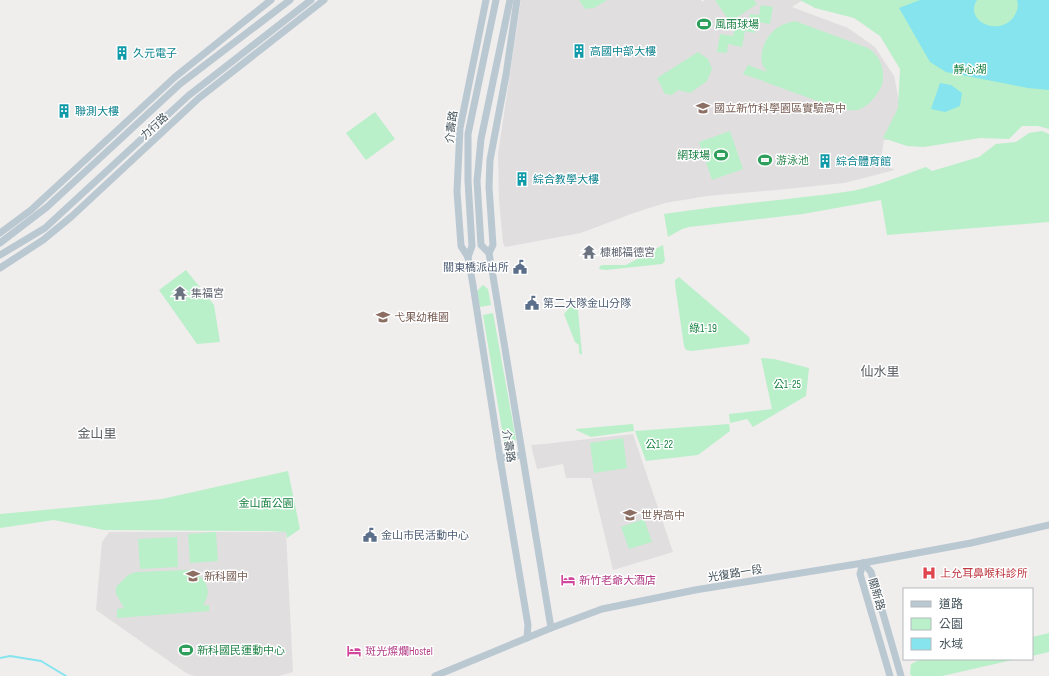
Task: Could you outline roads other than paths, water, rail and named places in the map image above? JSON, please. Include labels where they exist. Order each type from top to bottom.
[{"type":"street","name":"力行路","points":[[0,233],[31,210],[175,77],[271,0]]},
{"type":"street","name":"力行路","points":[[0,243],[47,207],[180,84],[290,0]]},
{"type":"street","name":"力行路","points":[[0,255],[45,228],[192,94],[310,2],[324,0]]},
{"type":"street","name":"介壽路","points":[[486,0],[460,128],[457,192],[461,246],[468,257],[528,625],[527,638]]},
{"type":"street","name":"介壽路","points":[[468,257],[472,246],[468,181],[468,134],[496,0]]},
{"type":"street","name":"介壽路","points":[[510,0],[481,139],[478,181],[482,245],[489,253],[551,628]]},
{"type":"street","name":"介壽路","points":[[489,253],[493,245],[489,187],[490,160],[506,75],[517,0]]},
{"type":"street","name":"力行路","points":[[0,268],[43,240],[71,217],[199,98],[310,2]]},
{"type":"street","points":[[500,458],[522,455]]},
{"type":"street","name":"光復路一段","points":[[435,676],[596,610],[695,590],[863,564],[970,543],[1049,525]]},
{"type":"street","name":"關新路","points":[[863,564],[860,574],[890,676]]},
{"type":"street","name":"關新路","points":[[863,564],[870,572],[901,676]]},
{"type":"water","name":"靜心湖","points":[[920,0],[977,0],[974,7],[975,14],[978,19],[984,24],[999,26],[1006,24],[1016,14],[1018,5],[1017,0],[1049,0],[1049,90],[1028,88],[946,72],[930,62],[899,8]]},
{"type":"water","points":[[940,83],[951,85],[962,93],[960,106],[945,112],[931,109]]},
{"type":"waterway","points":[[0,658],[10,656],[41,661],[66,676]]},
{"type":"place","name":"風雨球場","points":[[704,24]]},
{"type":"place","name":"高國中部大樓","points":[[579,51]]},
{"type":"place","name":"久元電子","points":[[122,53]]},
{"type":"place","name":"國立新竹科學園區實驗高中","points":[[703,108]]},
{"type":"place","name":"聯測大樓","points":[[64,111]]},
{"type":"place","name":"網球場","points":[[721,155]]},
{"type":"place","name":"游泳池","points":[[765,160]]},
{"type":"place","name":"綜合體育館","points":[[825,161]]},
{"type":"place","name":"綜合教學大樓","points":[[522,179]]},
{"type":"place","name":"槺榔福德宮","points":[[589,252]]},
{"type":"place","name":"關東橋派出所","points":[[520,267]]},
{"type":"place","name":"集福宮","points":[[180,293]]},
{"type":"place","name":"第二大隊金山分隊","points":[[532,303]]},
{"type":"place","name":"弋果幼稚園","points":[[383,317]]},
{"type":"place","name":"世界高中","points":[[630,515]]},
{"type":"place","name":"金山市民活動中心","points":[[370,535]]},
{"type":"place","name":"上允耳鼻喉科診所","points":[[929,573]]},
{"type":"place","name":"新科國中","points":[[193,576]]},
{"type":"place","name":"新竹老爺大酒店","points":[[568,580]]},
{"type":"place","name":"新科國民運動中心","points":[[186,650]]},
{"type":"place","name":"斑光燦爛Hostel","points":[[354,651]]},
{"type":"district","name":"仙水里","points":[[880,371]]},
{"type":"district","name":"金山里","points":[[97,433]]},
{"type":"park label","name":"綠1-19","points":[[703,328]]},
{"type":"park label","name":"公1-25","points":[[787,384]]},
{"type":"park label","name":"公1-22","points":[[659,444]]},
{"type":"park label","name":"金山面公園","points":[[266,503]]}]
